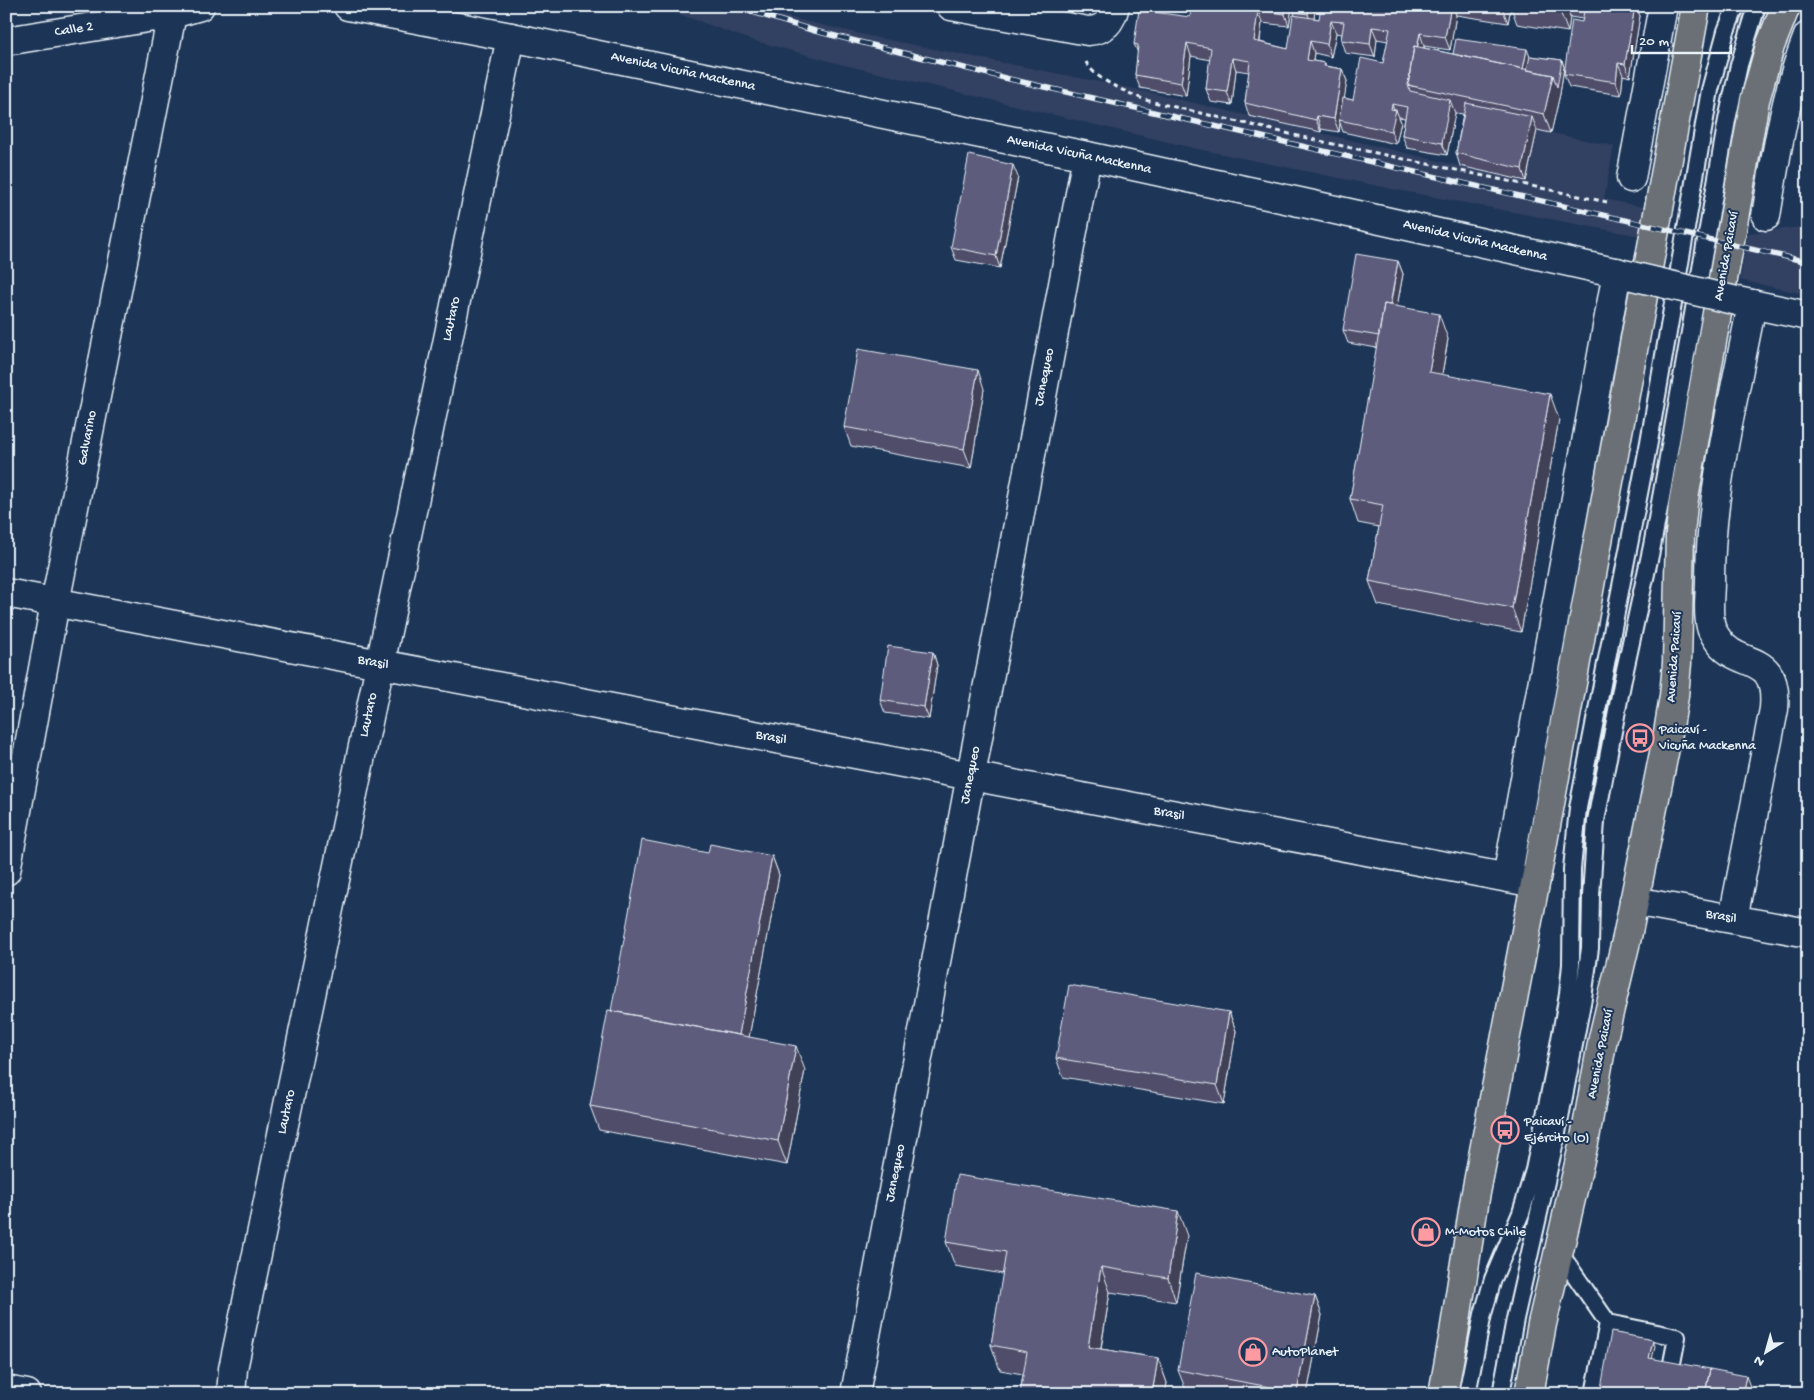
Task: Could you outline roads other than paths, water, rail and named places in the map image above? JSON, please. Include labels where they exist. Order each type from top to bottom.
[{"type":"main road","points":[[1443,1394],[1475,1198],[1535,883],[1696,6]]},
{"type":"main road","name":"Avenida Paicaví","points":[[1529,1394],[1542,1324],[1578,1172],[1603,1038],[1634,901],[1674,696],[1678,631],[1680,534],[1689,470],[1755,100],[1770,46],[1786,6]]},
{"type":"street","name":"Calle 2","points":[[6,42],[200,6]]},
{"type":"street","name":"Avenida Vicuña Mackenna","points":[[348,6],[511,37],[1304,202],[1808,316]]},
{"type":"street","points":[[951,6],[1080,31],[1099,30],[1104,27],[1112,17],[1115,6]]},
{"type":"street","points":[[1631,178],[1663,6]]},
{"type":"street","name":"Galvarino","points":[[6,871],[55,603],[171,10]]},
{"type":"street","points":[[1766,216],[1785,107],[1808,36]]},
{"type":"street","name":"Lautaro","points":[[231,1394],[233,1369],[511,37]]},
{"type":"street","name":"Janequeo","points":[[855,1394],[1087,156]]},
{"type":"street","points":[[1507,878],[1624,274]]},
{"type":"street","points":[[1733,919],[1774,709],[1775,694],[1772,682],[1766,671],[1757,664],[1724,648],[1711,628],[1710,618],[1710,552],[1714,508],[1744,302]]},
{"type":"street","name":"Brasil","points":[[6,593],[1535,883]]},
{"type":"street","name":"Brasil","points":[[1634,901],[1808,933]]},
{"type":"street","points":[[6,1390],[27,1394]]},
{"type":"lane","points":[[1467,1394],[1483,1314],[1493,1279],[1521,1212],[1534,1170],[1557,1056],[1568,994],[1571,964],[1572,869],[1578,808],[1649,442],[1710,90],[1726,31],[1736,6]]},
{"type":"lane","points":[[1500,1394],[1516,1310],[1557,1133],[1586,980],[1590,948],[1596,821],[1606,765],[1652,546],[1727,120],[1739,64],[1758,6]]},
{"type":"lane","points":[[1559,1252],[1608,1323],[1677,1337],[1671,1368]]},
{"type":"lane","points":[[1594,1394],[1608,1323]]},
{"type":"railway","points":[[733,6],[815,31],[1005,78],[1808,262]]},
{"type":"place","name":"Paicaví - Vicuña Mackenna","points":[[1640,738]]},
{"type":"place","name":"Paicaví - Ejército (O)","points":[[1505,1130]]},
{"type":"place","name":"M-Motos Chile","points":[[1426,1232]]},
{"type":"place","name":"AutoPlanet","points":[[1253,1352]]}]
